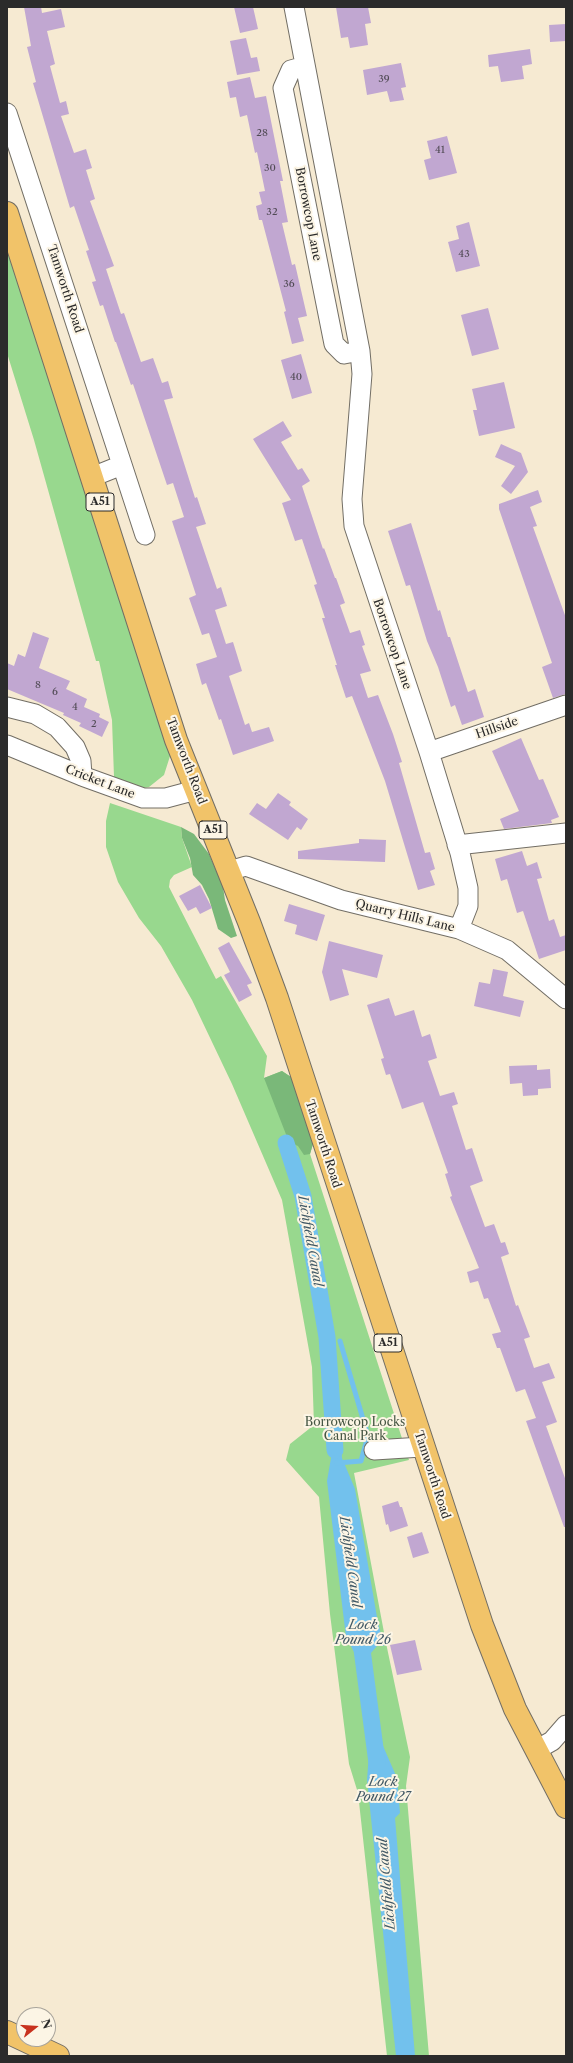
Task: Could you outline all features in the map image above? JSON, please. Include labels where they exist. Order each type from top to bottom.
[{"type":"main road","name":"Tamworth Road","points":[[7,213],[176,740],[229,871],[277,998],[422,1447],[482,1625],[515,1709],[566,1807]]},
{"type":"main road","points":[[7,2032],[58,2056]]},
{"type":"street","name":"Borrowcop Lane","points":[[294,7],[360,351],[362,374],[352,500],[354,526],[457,845],[468,888],[468,906],[458,929]]},
{"type":"street","name":"Borrowcop Lane","points":[[305,66],[291,70],[283,88],[334,344],[344,354],[360,351]]},
{"type":"street","name":"Tamworth Road","points":[[7,113],[145,535]]},
{"type":"street","points":[[92,477],[122,465]]},
{"type":"street","name":"Hillside","points":[[428,752],[566,705]]},
{"type":"street","points":[[7,707],[35,714],[57,727],[75,747],[80,761],[82,776]]},
{"type":"street","name":"Cricket Lane","points":[[7,745],[82,776],[144,798],[166,798],[196,790]]},
{"type":"street","points":[[457,845],[566,833]]},
{"type":"street","name":"Quarry Hills Lane","points":[[229,871],[246,866],[341,900],[458,929],[507,950],[566,999]]},
{"type":"street","points":[[381,1445],[422,1447]]},
{"type":"street","points":[[536,1750],[552,1740],[566,1725]]},
{"type":"green space","points":[[7,238],[171,753],[164,775],[149,787],[144,788],[114,777],[112,720],[99,661],[96,661],[34,440],[7,353]]},
{"type":"green space","name":"Borrowcop Locks Canal Park","points":[[110,803],[181,827],[182,838],[192,867],[174,875],[170,880],[169,887],[216,979],[221,976],[267,1056],[264,1078],[282,1071],[291,1077],[313,1144],[310,1154],[409,1460],[354,1473],[386,1643],[410,1757],[406,1786],[429,2056],[387,2056],[358,1793],[349,1764],[330,1614],[319,1497],[286,1460],[290,1444],[314,1425],[312,1367],[282,1200],[232,1084],[192,1000],[161,946],[139,918],[118,882],[106,847],[106,821]]},
{"type":"green space","points":[[181,827],[194,834],[209,854],[223,887],[225,900],[237,936],[231,938],[218,929],[209,899],[202,885],[193,875],[190,858],[182,838]]},
{"type":"green space","points":[[282,1071],[291,1077],[295,1085],[313,1144],[310,1154],[304,1155],[298,1146],[289,1142],[264,1078]]},
{"type":"water","name":"Lock Pound 26","points":[[329,1425],[339,1426],[342,1458],[355,1489],[378,1623],[384,1646],[377,1646],[371,1653],[370,1664],[365,1665],[361,1665],[346,1637],[327,1481],[331,1458]]},
{"type":"water","name":"Lock Pound 27","points":[[370,1739],[380,1739],[397,1778],[400,1813],[395,1818],[415,2056],[396,2056],[367,1780]]},
{"type":"building","points":[[24,7],[41,7],[42,13],[61,9],[65,27],[47,31],[55,64],[50,66],[60,103],[66,101],[69,114],[61,116],[74,153],[86,149],[92,168],[86,170],[95,199],[90,201],[114,266],[106,269],[121,314],[124,313],[141,362],[153,358],[162,383],[168,381],[173,398],[164,400],[195,498],[197,497],[206,524],[196,527],[217,589],[221,587],[227,606],[215,610],[226,644],[233,642],[242,671],[229,676],[245,725],[249,723],[252,732],[269,727],[274,741],[233,755],[221,719],[219,720],[206,683],[202,685],[196,664],[217,657],[209,633],[202,635],[189,598],[196,595],[172,521],[184,517],[173,483],[167,485],[133,384],[131,385],[103,305],[100,306],[92,282],[96,281],[86,251],[89,250],[74,206],[70,208],[33,83],[36,82],[27,47],[31,46]]},
{"type":"building","points":[[234,7],[253,7],[258,29],[240,33]]},
{"type":"building","points":[[336,7],[368,7],[371,23],[365,24],[368,45],[350,48],[348,37],[341,38]]},
{"type":"building","points":[[566,24],[566,41],[550,42],[549,25]]},
{"type":"building","points":[[246,38],[251,58],[257,57],[260,71],[237,75],[230,41]]},
{"type":"building","points":[[530,49],[532,64],[522,66],[524,79],[501,82],[498,66],[489,67],[488,55]]},
{"type":"building","points":[[401,63],[406,87],[401,88],[404,100],[390,102],[387,91],[367,95],[363,70]]},
{"type":"building","points":[[250,77],[255,98],[266,96],[283,181],[280,181],[288,222],[282,223],[292,265],[295,264],[307,316],[298,318],[304,341],[292,344],[284,312],[286,311],[262,220],[259,220],[256,206],[262,204],[259,192],[265,191],[257,152],[255,153],[247,115],[240,117],[236,97],[230,98],[227,82]]},
{"type":"building","points":[[447,136],[457,173],[429,180],[424,160],[431,158],[427,141]]},
{"type":"building","points":[[469,222],[480,266],[456,272],[448,242],[459,239],[456,226]]},
{"type":"building","points":[[488,308],[499,349],[472,356],[461,315]]},
{"type":"building","points":[[301,354],[312,393],[292,399],[281,360]]},
{"type":"building","points":[[504,382],[515,428],[479,436],[473,410],[477,410],[472,389]]},
{"type":"building","points":[[283,421],[292,436],[281,442],[298,470],[302,468],[310,481],[302,486],[323,549],[324,548],[345,603],[340,605],[350,633],[360,630],[365,645],[362,646],[371,671],[360,674],[368,698],[378,695],[393,734],[402,762],[399,763],[425,853],[430,852],[435,869],[430,871],[435,885],[418,890],[385,781],[352,696],[346,698],[335,665],[337,665],[322,618],[325,618],[314,585],[317,584],[302,539],[295,541],[282,503],[291,500],[253,439]]},
{"type":"building","points":[[501,444],[521,453],[528,472],[511,494],[501,486],[515,466],[495,457]]},
{"type":"building","points":[[538,490],[542,502],[530,507],[537,526],[533,527],[566,618],[566,694],[553,698],[542,667],[552,663],[499,509],[499,504]]},
{"type":"building","points":[[411,523],[438,611],[440,610],[468,692],[475,689],[484,717],[462,725],[455,705],[451,707],[438,667],[427,641],[410,585],[406,586],[388,531]]},
{"type":"building","points":[[33,632],[49,638],[39,668],[70,681],[66,689],[87,699],[84,707],[100,714],[99,717],[109,722],[102,737],[79,726],[81,723],[63,715],[64,713],[7,689],[7,663],[14,666],[18,654],[25,657]]},
{"type":"building","points":[[521,738],[539,780],[543,779],[559,817],[551,820],[552,823],[504,829],[500,819],[519,811],[492,751]]},
{"type":"building","points":[[278,793],[291,802],[289,805],[308,819],[301,830],[297,827],[288,840],[249,814],[257,803],[266,809]]},
{"type":"building","points":[[359,839],[386,840],[385,862],[298,859],[298,851],[359,843]]},
{"type":"building","points":[[522,851],[527,866],[537,862],[542,878],[537,879],[549,921],[554,919],[560,937],[566,935],[566,950],[539,959],[523,911],[517,913],[507,879],[501,881],[495,859]]},
{"type":"building","points":[[200,885],[212,908],[200,914],[196,907],[188,911],[179,896]]},
{"type":"building","points":[[289,904],[325,915],[317,941],[295,934],[297,925],[284,921]]},
{"type":"building","points":[[329,941],[383,955],[377,978],[342,969],[349,995],[330,1001],[322,972]]},
{"type":"building","points":[[229,942],[252,983],[247,985],[252,995],[239,1002],[224,975],[230,972],[218,948]]},
{"type":"building","points":[[493,969],[508,972],[503,996],[524,1001],[520,1017],[474,1006],[479,982],[490,984]]},
{"type":"building","points":[[389,998],[395,1016],[414,1010],[422,1037],[430,1034],[437,1058],[428,1061],[440,1096],[454,1092],[458,1104],[452,1106],[466,1150],[472,1148],[483,1181],[470,1186],[485,1227],[494,1224],[501,1243],[505,1242],[509,1254],[501,1257],[516,1306],[518,1305],[530,1337],[524,1339],[534,1368],[549,1363],[555,1378],[542,1382],[557,1422],[546,1426],[566,1481],[566,1527],[564,1527],[526,1421],[536,1418],[525,1389],[516,1392],[500,1348],[497,1348],[492,1334],[501,1332],[488,1298],[484,1299],[478,1281],[470,1283],[467,1272],[479,1268],[450,1197],[452,1196],[445,1174],[448,1173],[423,1102],[402,1109],[390,1074],[386,1075],[381,1059],[384,1058],[367,1005]]},
{"type":"building","points":[[537,1065],[537,1070],[550,1069],[551,1088],[538,1089],[538,1095],[523,1096],[522,1083],[510,1084],[509,1066]]},
{"type":"building","points":[[398,1501],[400,1507],[402,1507],[408,1526],[390,1532],[388,1524],[386,1525],[382,1506]]},
{"type":"building","points":[[422,1532],[429,1553],[413,1558],[407,1537]]},
{"type":"building","points":[[415,1640],[422,1670],[397,1675],[390,1645]]},
{"type":"waterway","name":"Lichfield Canal","points":[[286,1143],[303,1196],[327,1337],[335,1450]]},
{"type":"waterway","points":[[337,1463],[361,1461],[368,1436],[340,1341]]},
{"type":"waterway","name":"Lichfield Canal","points":[[361,1642],[377,1763]]}]
